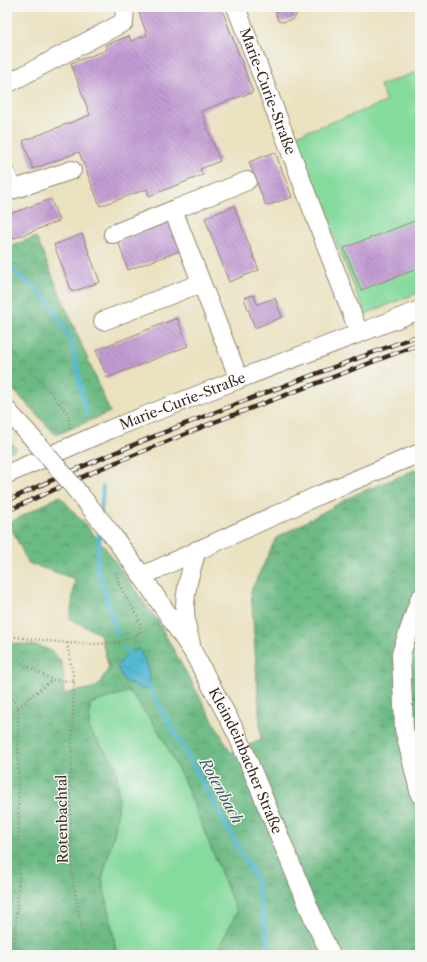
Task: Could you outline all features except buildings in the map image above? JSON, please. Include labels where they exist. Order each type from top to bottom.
[{"type":"street","points":[[7,84],[124,22],[125,7]]},
{"type":"street","name":"Marie-Curie-Straße","points":[[236,7],[359,333]]},
{"type":"street","points":[[7,176],[12,190],[72,170]]},
{"type":"street","points":[[113,234],[247,181]]},
{"type":"street","points":[[173,210],[239,379]]},
{"type":"street","points":[[103,321],[201,283]]},
{"type":"street","name":"Marie-Curie-Straße","points":[[7,474],[239,379],[420,310]]},
{"type":"street","name":"Kleindeinbacher Straße","points":[[7,410],[69,481],[110,532],[142,576],[192,652],[237,734],[315,922],[331,955]]},
{"type":"street","points":[[142,576],[319,495],[420,453]]},
{"type":"street","points":[[192,652],[186,620],[186,596],[189,574],[197,550]]},
{"type":"street","points":[[420,598],[401,654],[404,729],[420,794]]},
{"type":"path","points":[[7,347],[50,392],[68,414],[75,445]]},
{"type":"path","points":[[7,636],[67,643],[95,644],[125,640],[139,634],[141,628],[140,621],[120,587],[116,576],[118,569],[131,560]]},
{"type":"path","name":"Rotenbachtal","points":[[67,643],[74,681],[70,796],[72,876],[87,955]]},
{"type":"path","points":[[22,663],[52,680],[74,681]]},
{"type":"path","points":[[18,707],[52,680]]},
{"type":"path","points":[[7,692],[18,707],[19,874],[14,955]]},
{"type":"green space","points":[[420,71],[420,292],[365,314],[294,136],[386,102],[380,85]]},
{"type":"green space","points":[[36,237],[110,412],[56,435],[7,383],[7,247]]},
{"type":"green space","points":[[7,438],[17,449],[7,453]]},
{"type":"green space","points":[[420,468],[420,955],[215,955],[237,912],[185,783],[159,731],[129,691],[90,704],[89,730],[116,765],[119,800],[115,830],[102,879],[116,955],[7,955],[7,643],[39,646],[53,653],[62,665],[64,694],[97,687],[109,668],[100,634],[70,619],[75,579],[28,563],[9,523],[60,496],[104,546],[158,622],[231,753],[261,740],[251,591],[276,538],[356,494]]},
{"type":"green space","points":[[129,691],[159,731],[185,783],[237,912],[215,955],[116,955],[102,879],[115,830],[119,800],[116,765],[89,730],[90,704]]},
{"type":"water","points":[[139,649],[150,671],[149,688],[142,689],[124,681],[117,666],[128,653]]},
{"type":"waterway","name":"Rotenbach","points":[[7,266],[47,298],[71,340],[86,412]]},
{"type":"waterway","name":"Rotenbach","points":[[101,512],[103,487]]},
{"type":"waterway","name":"Rotenbach","points":[[100,528],[97,567],[117,633]]},
{"type":"waterway","name":"Rotenbach","points":[[125,649],[132,657]]},
{"type":"waterway","name":"Rotenbach","points":[[147,683],[255,877],[271,955]]},
{"type":"railway","points":[[7,501],[109,455],[160,434],[420,335]]},
{"type":"railway","points":[[7,511],[102,468],[217,421],[420,344]]}]
